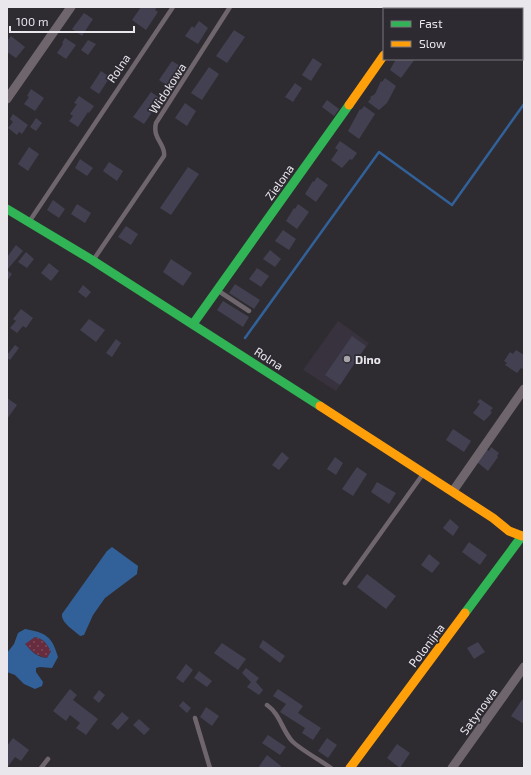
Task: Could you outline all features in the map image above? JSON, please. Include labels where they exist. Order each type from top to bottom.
[{"type":"street","points":[[7,99],[71,7]]},
{"type":"street","name":"Zielona","points":[[193,324],[383,56]]},
{"type":"street","name":"Rolna","points":[[7,209],[193,324],[453,491],[493,518],[508,531],[523,536]]},
{"type":"street","points":[[453,491],[524,389]]},
{"type":"street","name":"Polonijna","points":[[350,768],[523,536]]},
{"type":"street","name":"Satynowa","points":[[452,768],[524,667]]},
{"type":"lane","name":"Rolna","points":[[29,222],[173,7]]},
{"type":"lane","name":"Widokowa","points":[[93,261],[164,156],[165,152],[155,132],[156,123],[230,7]]},
{"type":"lane","points":[[217,290],[249,311]]},
{"type":"lane","points":[[346,583],[424,473]]},
{"type":"lane","points":[[267,705],[272,709],[279,719],[284,731],[294,742],[331,768]]},
{"type":"lane","points":[[195,718],[210,768]]},
{"type":"lane","points":[[41,768],[48,759]]},
{"type":"shaded area","points":[[338,321],[369,343],[336,391],[303,370]]},
{"type":"shaded area","points":[[35,637],[41,639],[51,651],[47,658],[35,653],[24,644]]},
{"type":"water","points":[[112,547],[138,566],[137,574],[105,598],[93,615],[84,635],[80,636],[68,626],[62,617],[62,614],[107,551]]},
{"type":"water","points":[[25,629],[43,634],[50,640],[56,650],[58,657],[52,668],[36,668],[36,672],[43,682],[42,686],[35,689],[24,684],[15,675],[7,672],[7,653],[14,644],[18,633]],"holes":[[[35,637],[41,639],[51,651],[47,658],[40,657],[35,654],[25,644]]]},
{"type":"building","points":[[141,7],[157,7],[155,10],[158,12],[146,30],[132,20]]},
{"type":"building","points":[[84,13],[93,19],[82,36],[72,29]]},
{"type":"building","points":[[199,21],[208,28],[198,44],[185,36],[192,26],[194,28]]},
{"type":"building","points":[[234,30],[245,37],[227,63],[216,56]]},
{"type":"building","points":[[11,36],[25,47],[16,58],[7,52],[7,41]]},
{"type":"building","points":[[65,38],[76,45],[66,59],[57,53]]},
{"type":"building","points":[[88,40],[96,44],[88,55],[81,50]]},
{"type":"building","points":[[313,58],[322,64],[311,81],[302,75]]},
{"type":"building","points":[[395,60],[414,60],[401,78],[390,70]]},
{"type":"building","points":[[172,61],[182,67],[169,87],[159,80]]},
{"type":"building","points":[[209,67],[219,74],[202,100],[191,93]]},
{"type":"building","points":[[101,71],[110,77],[99,94],[90,88]]},
{"type":"building","points":[[385,78],[396,86],[387,103],[379,110],[368,102],[371,98],[370,97],[375,94],[381,81],[382,82]]},
{"type":"building","points":[[295,83],[302,88],[293,102],[285,97]]},
{"type":"building","points":[[31,89],[44,98],[35,111],[24,104],[29,97],[27,96]]},
{"type":"building","points":[[151,92],[161,99],[144,124],[133,117]]},
{"type":"building","points":[[79,96],[94,106],[78,127],[69,121],[73,116],[70,114],[77,104],[74,103]]},
{"type":"building","points":[[327,100],[339,109],[334,116],[322,107]]},
{"type":"building","points":[[185,103],[196,111],[187,126],[175,118]]},
{"type":"building","points":[[364,106],[375,114],[359,139],[348,131],[360,109],[361,110]]},
{"type":"building","points":[[13,114],[28,125],[22,134],[19,132],[17,135],[8,128],[13,122],[10,119]]},
{"type":"building","points":[[36,118],[42,123],[36,131],[30,127]]},
{"type":"building","points":[[340,141],[357,153],[352,160],[350,159],[342,168],[331,160],[338,150],[335,148]]},
{"type":"building","points":[[29,147],[39,154],[28,171],[18,164]]},
{"type":"building","points":[[80,159],[93,168],[87,176],[75,168]]},
{"type":"building","points":[[109,162],[123,171],[117,181],[103,171]]},
{"type":"building","points":[[188,167],[199,174],[171,215],[160,208]]},
{"type":"building","points":[[317,177],[328,185],[316,202],[305,194]]},
{"type":"building","points":[[53,200],[65,209],[59,218],[47,210]]},
{"type":"building","points":[[77,204],[91,213],[85,223],[71,214]]},
{"type":"building","points":[[298,204],[309,212],[297,229],[286,221]]},
{"type":"building","points":[[126,226],[138,234],[131,245],[118,237]]},
{"type":"building","points":[[283,230],[296,239],[289,250],[275,241]]},
{"type":"building","points":[[16,245],[23,251],[7,270],[7,257]]},
{"type":"building","points":[[270,250],[281,259],[275,267],[263,259]]},
{"type":"building","points":[[26,252],[34,259],[27,268],[18,262]]},
{"type":"building","points":[[171,259],[192,273],[183,286],[163,272]]},
{"type":"building","points":[[49,263],[59,271],[51,281],[41,273]]},
{"type":"building","points":[[257,268],[269,276],[261,287],[249,279]]},
{"type":"building","points":[[7,270],[12,274],[7,281]]},
{"type":"building","points":[[235,284],[260,300],[254,309],[229,293]]},
{"type":"building","points":[[83,285],[91,292],[86,298],[78,292]]},
{"type":"building","points":[[223,301],[249,317],[243,327],[217,310]]},
{"type":"building","points":[[21,309],[33,318],[26,328],[23,326],[17,333],[10,328],[16,321],[13,319]]},
{"type":"building","points":[[89,319],[105,330],[96,342],[80,330]]},
{"type":"building","name":"Dino","points":[[352,336],[366,346],[340,385],[325,375]]},
{"type":"building","points":[[116,339],[121,343],[112,357],[106,353]]},
{"type":"building","points":[[15,345],[19,348],[10,360],[7,358],[7,355]]},
{"type":"building","points":[[516,350],[524,355],[524,368],[521,368],[517,373],[505,365],[507,363],[504,361],[510,352],[513,354]]},
{"type":"building","points":[[7,398],[17,405],[7,419]]},
{"type":"building","points":[[480,399],[493,408],[490,411],[492,412],[490,415],[484,421],[473,413],[480,404],[477,402]]},
{"type":"building","points":[[453,429],[471,441],[464,452],[446,440]]},
{"type":"building","points":[[491,447],[499,453],[497,456],[498,457],[488,471],[477,462],[486,449],[489,451]]},
{"type":"building","points":[[282,452],[289,458],[279,470],[272,465]]},
{"type":"building","points":[[335,457],[343,463],[336,475],[327,469]]},
{"type":"building","points":[[357,467],[367,474],[353,496],[342,489]]},
{"type":"building","points":[[377,482],[396,493],[389,504],[371,492]]},
{"type":"building","points":[[450,519],[459,527],[453,536],[443,528]]},
{"type":"building","points":[[469,542],[487,555],[480,565],[462,552]]},
{"type":"building","points":[[429,554],[440,563],[432,573],[421,565]]},
{"type":"building","points":[[367,574],[396,596],[386,609],[357,587]]},
{"type":"building","points":[[263,640],[285,656],[280,663],[259,647]]},
{"type":"building","points":[[478,642],[485,652],[474,659],[467,648]]},
{"type":"building","points":[[222,643],[246,659],[238,670],[214,653]]},
{"type":"building","points":[[186,664],[193,670],[183,683],[176,678]]},
{"type":"building","points":[[246,668],[259,678],[256,682],[263,690],[259,695],[247,687],[251,682],[242,673]]},
{"type":"building","points":[[199,671],[212,681],[207,687],[194,678]]},
{"type":"building","points":[[70,689],[77,695],[73,700],[98,719],[86,735],[76,728],[80,723],[70,715],[66,721],[53,711]]},
{"type":"building","points":[[278,689],[303,706],[298,713],[321,728],[313,740],[302,733],[305,728],[280,712],[286,704],[273,696]]},
{"type":"building","points":[[99,690],[105,695],[99,703],[93,698]]},
{"type":"building","points":[[524,697],[524,724],[511,716]]},
{"type":"building","points":[[183,701],[191,708],[187,713],[179,706]]},
{"type":"building","points":[[206,707],[219,716],[212,726],[200,717]]},
{"type":"building","points":[[122,712],[129,718],[118,730],[111,724]]},
{"type":"building","points":[[139,719],[150,729],[144,735],[133,725]]},
{"type":"building","points":[[268,735],[286,747],[280,755],[262,743]]},
{"type":"building","points":[[13,738],[29,750],[21,761],[15,757],[7,768],[7,746]]},
{"type":"building","points":[[327,738],[337,745],[328,758],[318,751]]},
{"type":"building","points":[[397,744],[410,753],[400,768],[387,758]]},
{"type":"building","points":[[267,755],[281,766],[280,768],[258,768]]},
{"type":"waterway","points":[[245,338],[379,152],[452,205],[524,104]]},
{"type":"traffic: fast","points":[[193,324],[349,105]]},
{"type":"traffic: fast","points":[[7,209],[92,260],[320,406]]},
{"type":"traffic: fast","points":[[465,613],[522,536]]},
{"type":"traffic: slow","points":[[349,105],[383,56]]},
{"type":"traffic: slow","points":[[320,406],[493,518],[509,531],[522,536]]},
{"type":"traffic: slow","points":[[350,768],[465,613]]},
{"type":"place","name":"Dino","points":[[347,359]]}]
